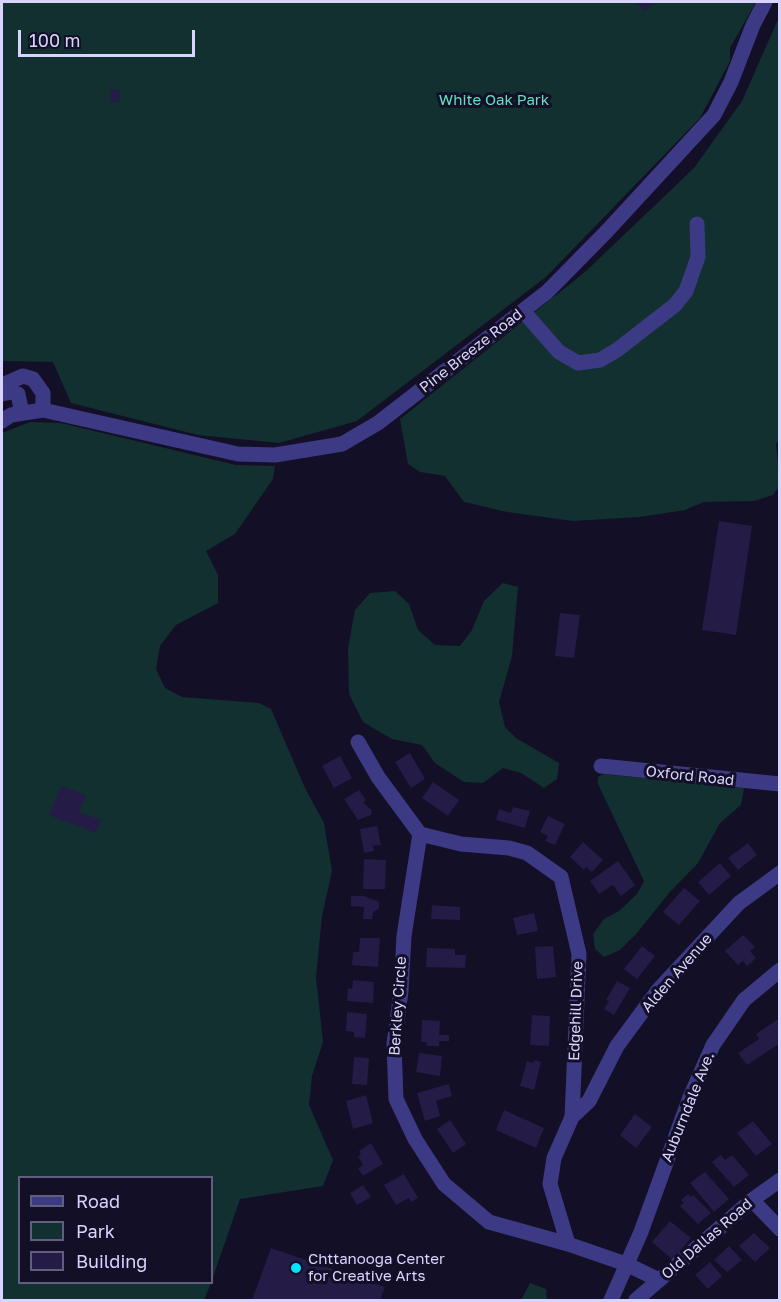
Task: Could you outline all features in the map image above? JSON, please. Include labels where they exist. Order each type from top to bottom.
[{"type":"street","name":"Pine Breeze Road","points":[[44,410],[238,454],[275,455],[342,444],[378,423],[547,292],[570,269],[714,115],[731,82],[753,24],[765,2]]},
{"type":"street","points":[[523,310],[559,352],[578,363],[600,360],[617,350],[675,305],[686,291],[698,257],[697,224]]},
{"type":"street","points":[[2,385],[23,376],[33,379],[43,393],[44,410],[22,413],[2,421]]},
{"type":"street","points":[[2,394],[12,392],[18,394],[22,413]]},
{"type":"street","points":[[358,742],[378,777],[420,834]]},
{"type":"street","name":"Oxford Road","points":[[601,766],[780,784]]},
{"type":"street","name":"Edgehill Drive","points":[[420,834],[461,844],[509,848],[527,853],[561,877],[579,954],[572,1117]]},
{"type":"street","name":"Berkley Circle","points":[[420,834],[403,943],[401,992],[394,1044],[396,1099],[415,1139],[444,1184],[489,1222],[568,1244],[626,1264],[658,1280]]},
{"type":"street","name":"Alden Avenue","points":[[572,1117],[589,1101],[617,1046],[659,988],[739,903],[780,873]]},
{"type":"street","name":"Auburndale Ave.","points":[[611,1300],[713,1045],[744,1000],[780,970]]},
{"type":"street","points":[[568,1244],[550,1184],[554,1158],[572,1117]]},
{"type":"street","name":"Old Dallas Road","points":[[636,1300],[752,1200],[780,1180]]},
{"type":"street","points":[[752,1200],[780,1229]]},
{"type":"green space","name":"White Oak Park","points":[[2,2],[756,2],[730,48],[730,61],[700,118],[546,277],[357,421],[279,443],[198,435],[71,403],[53,362],[2,361]]},
{"type":"green space","points":[[779,17],[780,439],[776,444],[780,485],[773,495],[754,501],[704,502],[685,510],[640,517],[573,521],[507,512],[464,502],[445,476],[420,472],[408,464],[400,419],[585,272],[694,168],[742,101]]},
{"type":"green space","points":[[30,422],[61,423],[236,465],[275,466],[273,479],[235,534],[206,551],[218,575],[218,603],[176,625],[160,646],[156,669],[165,688],[182,697],[259,703],[271,709],[305,788],[324,823],[332,871],[322,916],[316,977],[323,1042],[312,1076],[309,1105],[333,1160],[323,1186],[240,1199],[213,1277],[213,1176],[18,1176],[18,1284],[211,1284],[204,1300],[2,1300],[2,433]]},
{"type":"green space","points":[[503,583],[518,587],[512,656],[499,702],[505,727],[516,738],[559,763],[557,779],[544,788],[521,773],[503,768],[483,783],[464,782],[435,763],[422,745],[392,739],[363,722],[349,694],[348,648],[355,610],[370,593],[395,591],[409,604],[418,630],[435,645],[460,646],[472,630],[484,601]]},
{"type":"green space","points":[[603,774],[744,788],[741,805],[720,823],[698,863],[620,950],[604,957],[595,949],[593,934],[604,919],[619,911],[637,894],[644,881],[598,784],[598,777]]},
{"type":"green space","points":[[530,1283],[546,1289],[547,1300],[521,1300]]},
{"type":"building","points":[[635,2],[655,2],[645,11]]},
{"type":"building","points":[[111,89],[120,90],[119,103],[110,102]]},
{"type":"building","points":[[719,521],[752,526],[736,635],[702,630]]},
{"type":"building","points":[[560,613],[580,615],[574,658],[555,656]]},
{"type":"building","points":[[410,753],[425,779],[411,788],[395,762]]},
{"type":"building","points":[[340,756],[352,778],[334,788],[322,766]]},
{"type":"building","points":[[433,782],[459,800],[448,816],[422,798]]},
{"type":"building","points":[[61,786],[86,795],[79,812],[101,820],[96,833],[49,815]]},
{"type":"building","points":[[359,790],[366,800],[363,803],[372,810],[371,815],[358,820],[344,799]]},
{"type":"building","points":[[513,807],[530,811],[525,828],[496,820],[499,809],[511,813]]},
{"type":"building","points":[[548,816],[565,824],[555,845],[545,841],[548,836],[540,832]]},
{"type":"building","points":[[377,826],[381,845],[373,846],[374,851],[364,853],[360,829]]},
{"type":"building","points":[[583,842],[603,860],[592,872],[586,867],[584,870],[570,857]]},
{"type":"building","points":[[748,843],[757,855],[738,870],[728,858]]},
{"type":"building","points":[[364,859],[386,860],[385,889],[363,889]]},
{"type":"building","points":[[618,861],[635,885],[621,896],[613,885],[599,894],[590,881]]},
{"type":"building","points":[[720,863],[731,876],[709,895],[698,882]]},
{"type":"building","points":[[684,888],[700,901],[679,925],[663,912]]},
{"type":"building","points":[[351,896],[364,896],[379,902],[379,909],[373,912],[372,919],[363,919],[364,907],[351,906]]},
{"type":"building","points":[[432,905],[460,907],[460,920],[431,919]]},
{"type":"building","points":[[534,913],[538,931],[517,935],[513,918]]},
{"type":"building","points":[[743,935],[755,947],[750,951],[756,958],[747,966],[743,961],[738,965],[725,951]]},
{"type":"building","points":[[360,938],[380,938],[378,967],[352,965],[353,952],[359,952]]},
{"type":"building","points":[[553,946],[556,977],[537,979],[535,947]]},
{"type":"building","points":[[642,946],[655,956],[637,979],[624,969]]},
{"type":"building","points":[[427,948],[455,949],[455,955],[466,955],[465,968],[426,967]]},
{"type":"building","points":[[353,980],[374,982],[373,1003],[347,1001],[348,988],[352,989]]},
{"type":"building","points":[[617,981],[630,988],[614,1015],[604,1009],[609,1001],[606,1000]]},
{"type":"building","points":[[347,1012],[367,1014],[365,1038],[354,1037],[354,1032],[346,1031]]},
{"type":"building","points":[[532,1015],[550,1016],[549,1046],[530,1045]]},
{"type":"building","points":[[780,1018],[780,1043],[747,1065],[738,1053],[759,1039],[756,1034]]},
{"type":"building","points":[[422,1020],[440,1021],[439,1035],[449,1035],[449,1041],[439,1041],[439,1046],[427,1046],[426,1042],[421,1042]]},
{"type":"building","points":[[419,1053],[442,1056],[440,1076],[416,1072]]},
{"type":"building","points":[[354,1057],[369,1058],[367,1085],[352,1084]]},
{"type":"building","points":[[535,1060],[541,1062],[534,1090],[520,1086],[527,1061],[533,1063]]},
{"type":"building","points":[[449,1084],[452,1096],[436,1101],[440,1116],[425,1121],[417,1093]]},
{"type":"building","points":[[366,1095],[373,1123],[353,1129],[346,1101]]},
{"type":"building","points":[[504,1110],[544,1128],[536,1148],[496,1130]]},
{"type":"building","points":[[635,1114],[652,1127],[636,1148],[620,1135]]},
{"type":"building","points":[[450,1120],[466,1144],[453,1153],[437,1129]]},
{"type":"building","points":[[753,1121],[772,1144],[756,1156],[737,1133]]},
{"type":"building","points":[[371,1143],[383,1164],[363,1176],[358,1168],[363,1165],[358,1156],[361,1154],[359,1151]]},
{"type":"building","points":[[721,1155],[725,1160],[732,1155],[749,1175],[734,1187],[712,1162]]},
{"type":"building","points":[[705,1172],[729,1199],[714,1212],[690,1183]]},
{"type":"building","points":[[404,1174],[418,1198],[411,1202],[409,1198],[396,1205],[384,1185]]},
{"type":"building","points":[[363,1185],[371,1197],[357,1205],[350,1193]]},
{"type":"building","points":[[688,1194],[691,1197],[693,1195],[711,1213],[698,1224],[680,1206],[684,1203],[681,1200]]},
{"type":"building","points":[[670,1221],[691,1238],[673,1260],[652,1242]]},
{"type":"building","points":[[754,1233],[770,1248],[755,1262],[739,1246]]},
{"type":"building","points":[[729,1246],[742,1260],[727,1272],[714,1260]]},
{"type":"building","name":"Chttanooga Center for Creative Arts","points":[[271,1248],[385,1287],[380,1300],[252,1300]]},
{"type":"building","points":[[710,1262],[722,1276],[708,1289],[695,1275]]},
{"type":"place","name":"Chttanooga Center for Creative Arts","points":[[296,1268]]}]
